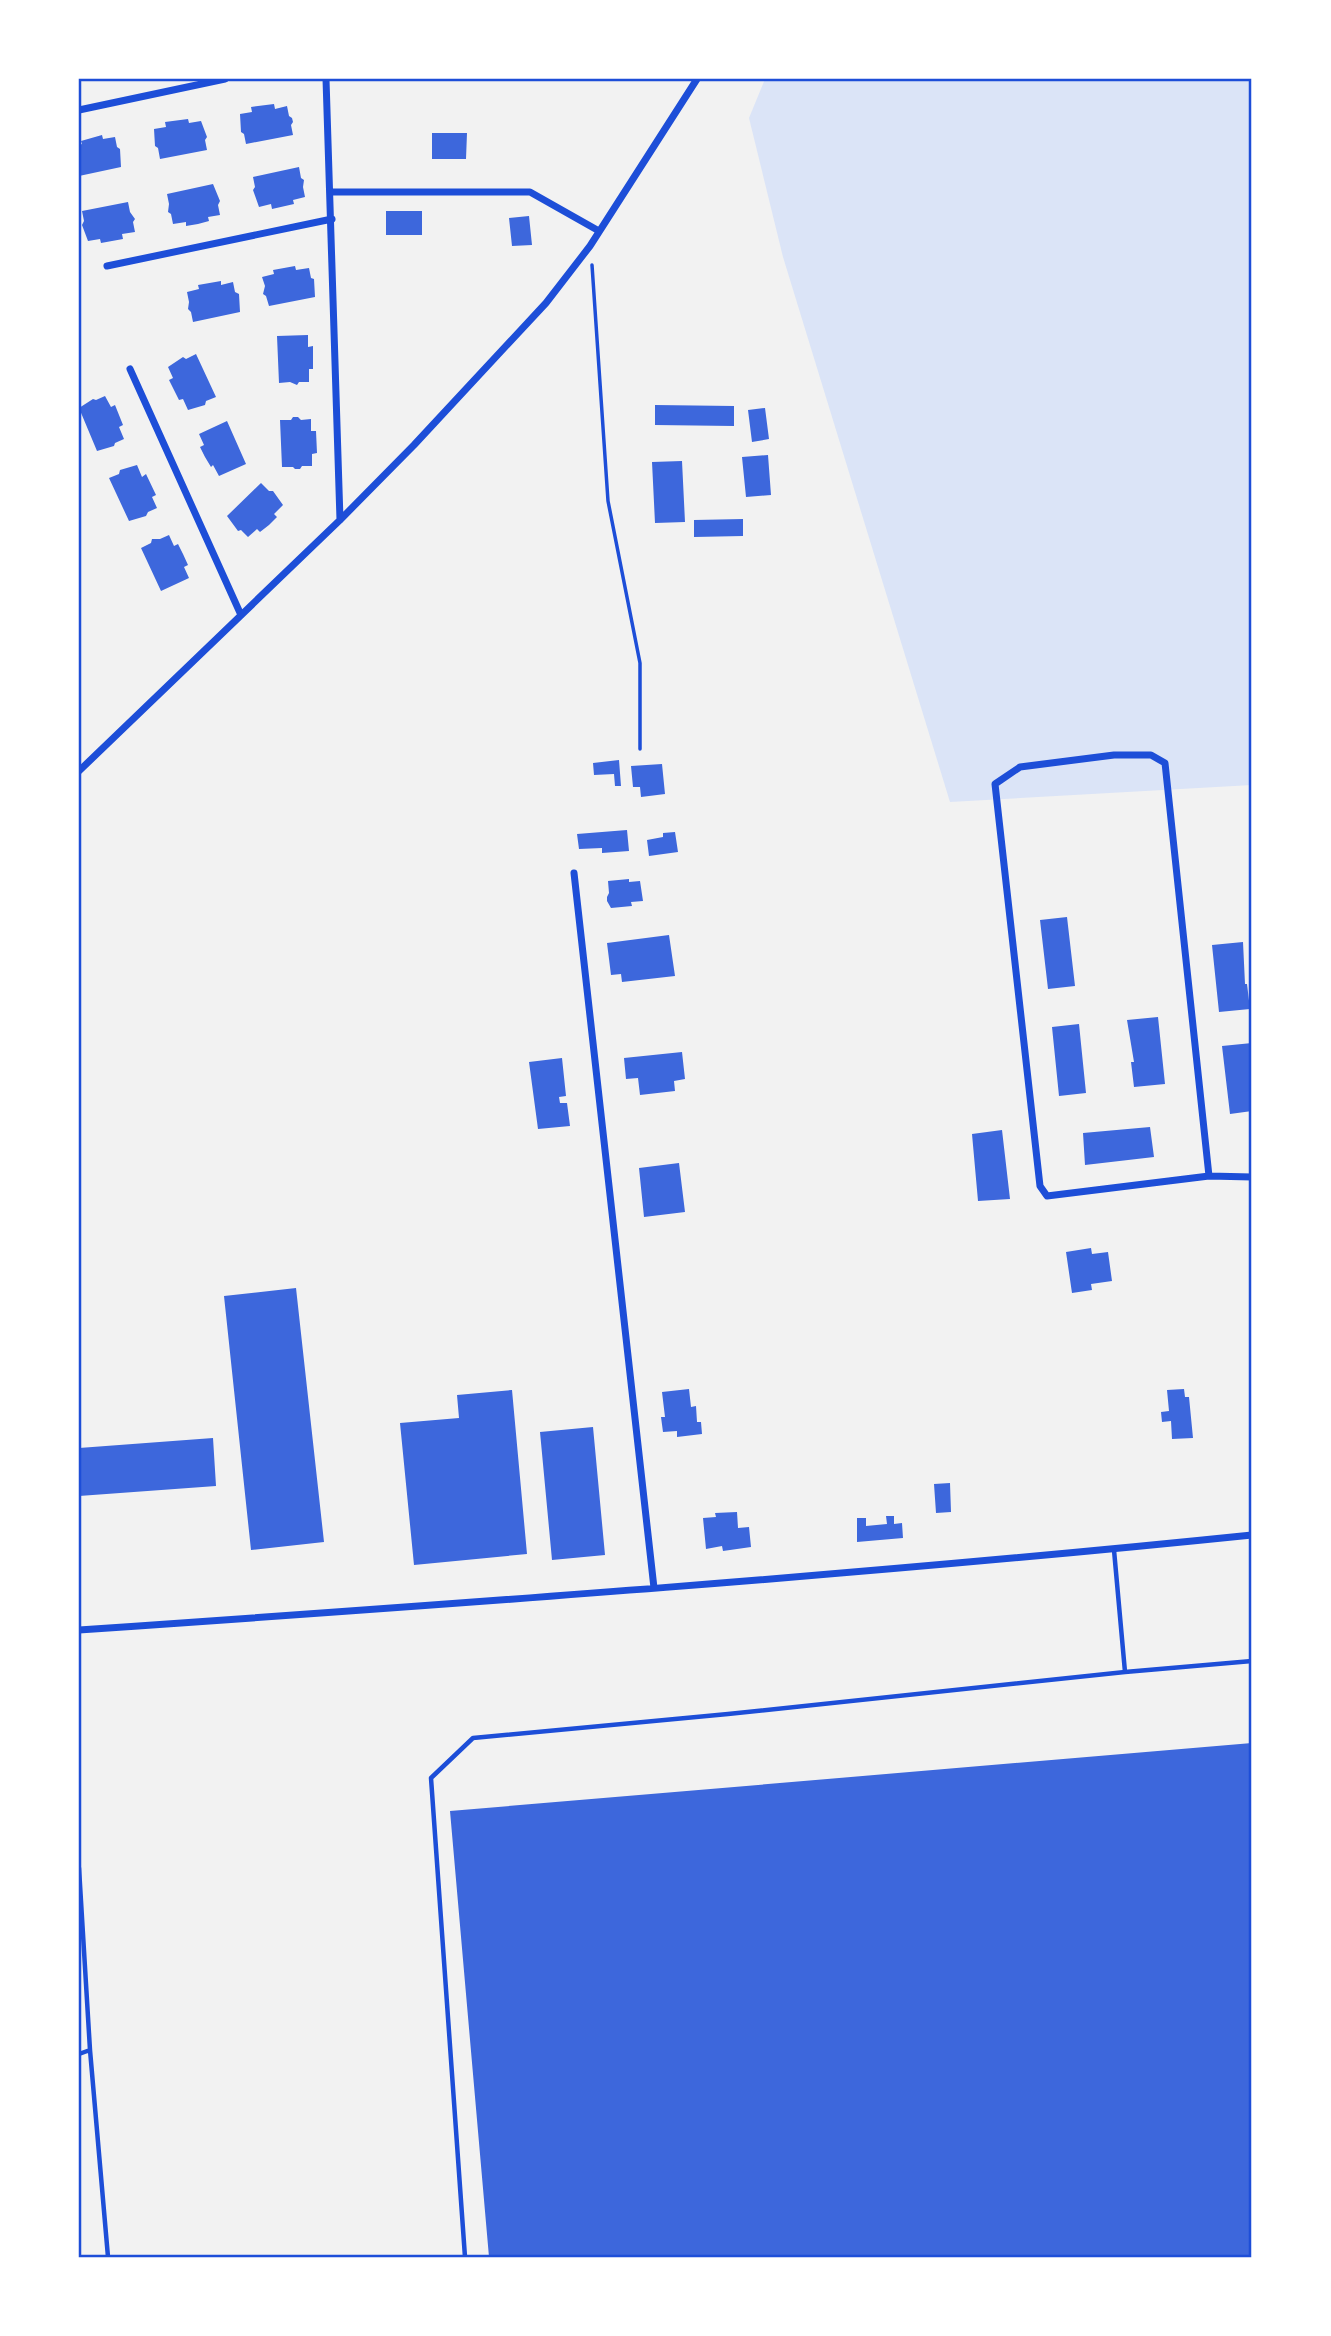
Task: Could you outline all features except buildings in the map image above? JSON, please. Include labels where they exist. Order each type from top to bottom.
[{"type":"street","points":[[79,110],[225,79]]},
{"type":"street","points":[[326,79],[340,520]]},
{"type":"street","points":[[79,771],[340,520],[546,303],[590,246],[696,79]]},
{"type":"street","points":[[330,192],[530,191],[600,231]]},
{"type":"street","points":[[107,267],[332,219]]},
{"type":"street","points":[[130,369],[241,615]]},
{"type":"street","points":[[1209,1175],[1165,763],[1152,755],[1114,755],[1020,767],[995,784],[1040,1186],[1047,1196],[1209,1175],[1252,1177]]},
{"type":"street","points":[[574,873],[654,1588]]},
{"type":"street","points":[[79,1630],[654,1588],[1252,1535]]},
{"type":"lane","points":[[1114,1549],[1125,1672]]},
{"type":"lane","points":[[465,2257],[431,1778],[473,1738],[1252,1661]]},
{"type":"lane","points":[[79,1868],[90,2050],[108,2257]]},
{"type":"lane","points":[[79,2054],[90,2050]]},
{"type":"path","points":[[590,246],[608,501],[640,663],[640,749]]},
{"type":"shaded area","points":[[765,79],[1252,79],[1252,785],[950,802],[783,257],[749,118]]}]
